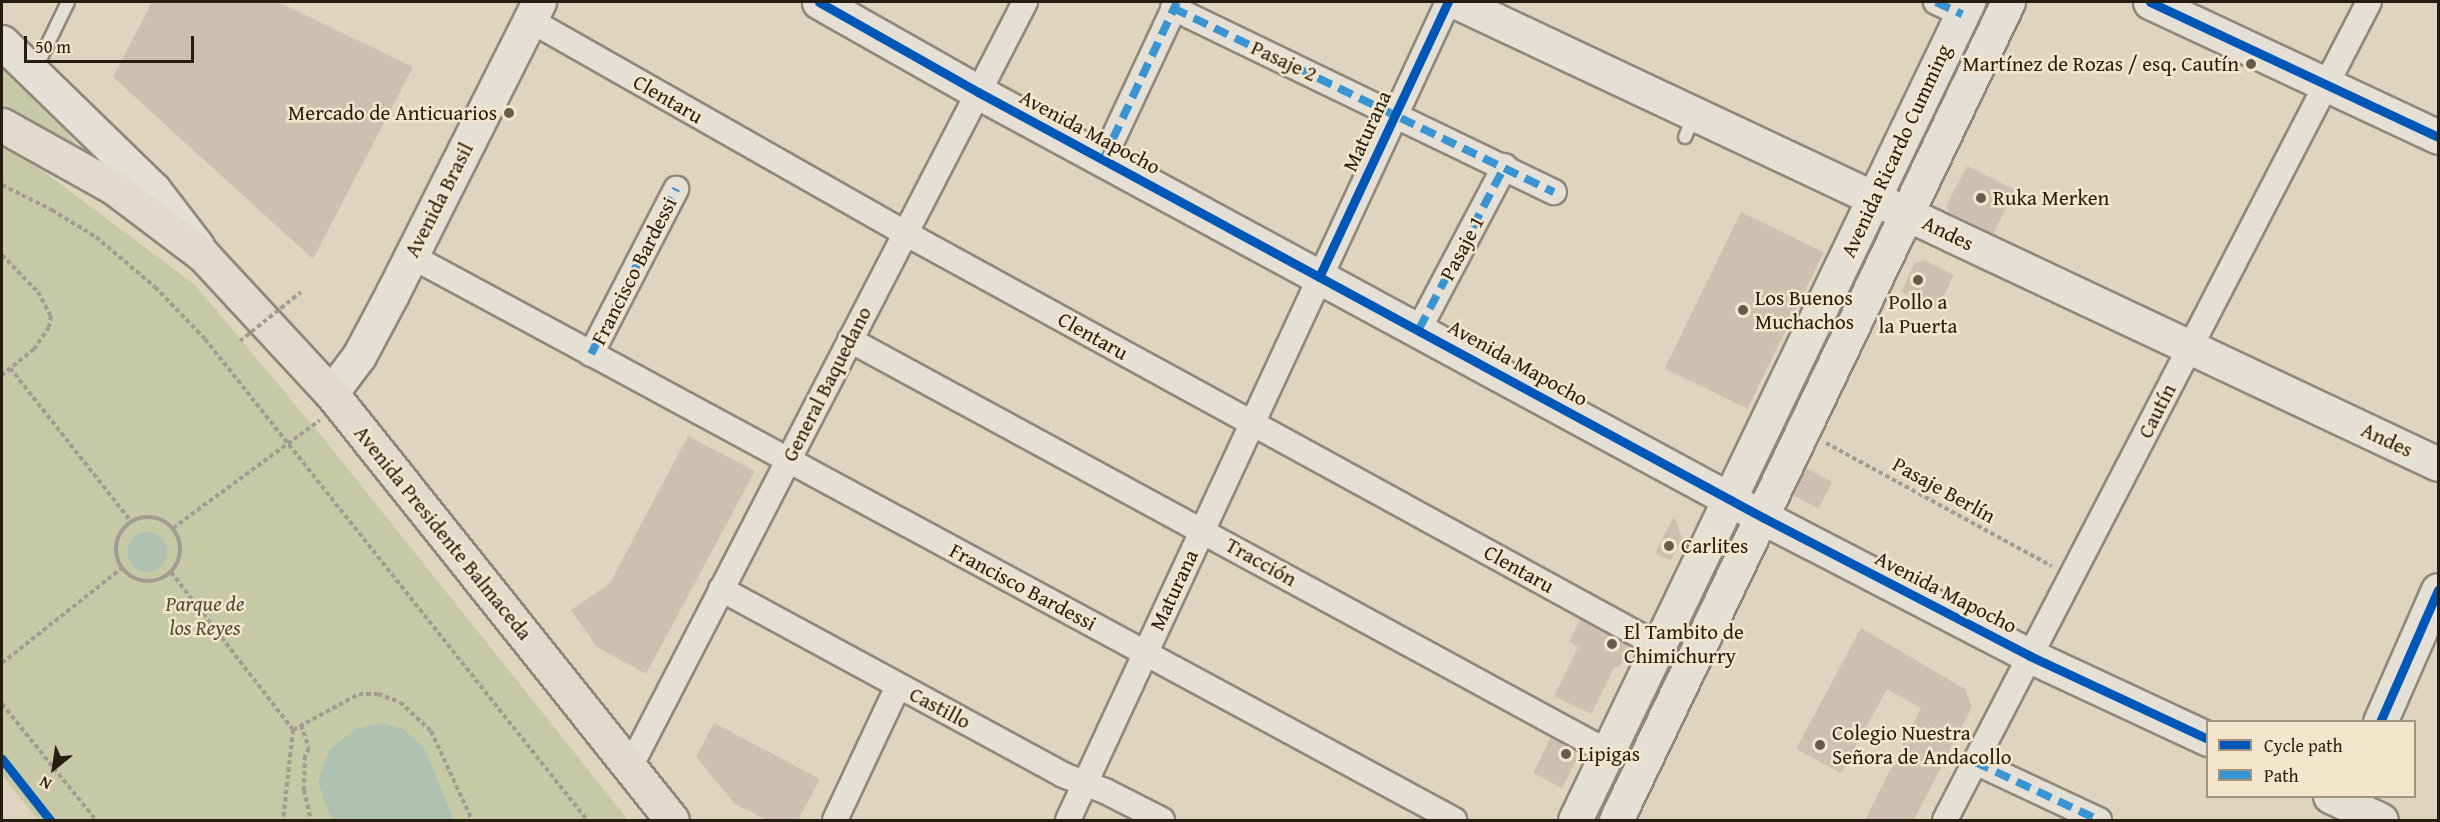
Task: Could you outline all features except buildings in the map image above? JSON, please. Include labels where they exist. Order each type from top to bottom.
[{"type":"main road","name":"Avenida Mapocho","points":[[819,2],[978,92],[1419,329],[1730,500],[2030,656],[2206,738]]},
{"type":"main road","name":"Andes","points":[[1457,2],[1690,125],[1874,198],[2190,349],[2439,464]]},
{"type":"main road","name":"Avenida Ricardo Cumming","points":[[1616,820],[1764,518],[2008,2]]},
{"type":"main road","points":[[2150,2],[2439,137]]},
{"type":"main road","name":"Avenida Ricardo Cumming","points":[[1575,820],[1874,198],[1955,6]]},
{"type":"main road","name":"Avenida Brasil","points":[[336,399],[411,256],[534,11]]},
{"type":"main road","name":"Avenida Presidente Balmaceda","points":[[2,42],[154,190],[203,255],[336,399],[672,820]]},
{"type":"main road","name":"Avenida Presidente Balmaceda","points":[[2,125],[113,188],[203,255]]},
{"type":"main road","points":[[2381,720],[2439,590]]},
{"type":"main road","points":[[2339,804],[2381,820]]},
{"type":"street","name":"General Baquedano","points":[[630,767],[1025,2]]},
{"type":"street","name":"Maturana","points":[[1068,820],[1448,2]]},
{"type":"street","name":"Cautín","points":[[1945,820],[2370,2]]},
{"type":"street","name":"Pasaje 2","points":[[1175,5],[1396,113]]},
{"type":"street","points":[[1104,160],[1175,5]]},
{"type":"street","name":"Clentaru","points":[[534,11],[905,233],[1659,646]]},
{"type":"street","points":[[1396,113],[1554,192]]},
{"type":"street","name":"Pasaje 1","points":[[1419,329],[1505,166]]},
{"type":"street","name":"Francisco Bardessi","points":[[591,354],[676,189]]},
{"type":"street","name":"Francisco Bardessi","points":[[411,256],[1454,820]]},
{"type":"street","name":"Tracción","points":[[850,340],[1608,752]]},
{"type":"street","name":"Castillo","points":[[721,589],[1063,775],[1085,783],[1162,820]]},
{"type":"street","points":[[835,820],[898,686]]},
{"type":"street","points":[[1975,762],[2099,820]]},
{"type":"lane","points":[[33,73],[68,2]]},
{"type":"path","points":[[2,185],[80,227],[155,287],[205,339],[587,820]]},
{"type":"path","points":[[2,255],[38,292],[51,316],[43,338],[2,375]]},
{"type":"path","points":[[240,341],[301,292]]},
{"type":"path","points":[[10,368],[131,522]]},
{"type":"path","points":[[173,528],[287,443],[336,399]]},
{"type":"path","points":[[158,518],[173,528],[180,545],[177,564],[171,572],[146,581],[122,568],[116,548],[123,529],[131,522],[158,518]]},
{"type":"path","points":[[2,663],[122,568]]},
{"type":"path","points":[[171,572],[293,730],[283,820]]},
{"type":"path","points":[[293,730],[359,694],[378,694],[400,702],[431,731],[472,820]]},
{"type":"path","points":[[2,704],[96,820]]},
{"type":"path","points":[[301,725],[309,748],[305,756],[304,790],[311,820]]},
{"type":"green space","points":[[2,66],[65,130],[78,147],[2,105]]},
{"type":"green space","name":"Parque de los Reyes","points":[[2,147],[43,171],[195,285],[324,439],[628,820],[38,820],[2,775]]},
{"type":"shaded area","points":[[147,532],[161,538],[167,552],[161,566],[147,572],[133,566],[127,552],[133,538]]},
{"type":"shaded area","points":[[381,723],[403,729],[424,748],[454,820],[334,820],[330,816],[318,782],[329,750],[355,729]]},
{"type":"marked path","points":[[1103,160],[1177,2]]},
{"type":"marked path","points":[[1936,2],[1962,14]]},
{"type":"marked path","points":[[1173,8],[1554,192]]},
{"type":"marked path","points":[[1419,329],[1505,166]]},
{"type":"marked path","points":[[591,354],[676,189]]},
{"type":"marked path","points":[[1975,762],[2099,820]]},
{"type":"cycle path","points":[[819,2],[978,92],[1764,518],[2030,656],[2206,738]]},
{"type":"cycle path","points":[[1319,277],[1448,2]]},
{"type":"cycle path","points":[[2150,2],[2438,137]]},
{"type":"cycle path","points":[[2381,720],[2438,590]]},
{"type":"cycle path","points":[[2,759],[50,820]]},
{"type":"place","name":"Martínez de Rozas / esq. Cautín","points":[[2251,64]]},
{"type":"place","name":"Mercado de Anticuarios","points":[[509,113]]},
{"type":"place","name":"Ruka Merken","points":[[1981,198]]},
{"type":"place","name":"Pollo a la Puerta","points":[[1918,280]]},
{"type":"place","name":"Los Buenos Muchachos","points":[[1743,310]]},
{"type":"place","name":"Carlites","points":[[1669,546]]},
{"type":"place","name":"El Tambito de Chimichurry","points":[[1612,644]]},
{"type":"place","name":"Colegio Nuestra Señora de Andacollo","points":[[1820,745]]},
{"type":"place","name":"Lipigas","points":[[1566,754]]}]
